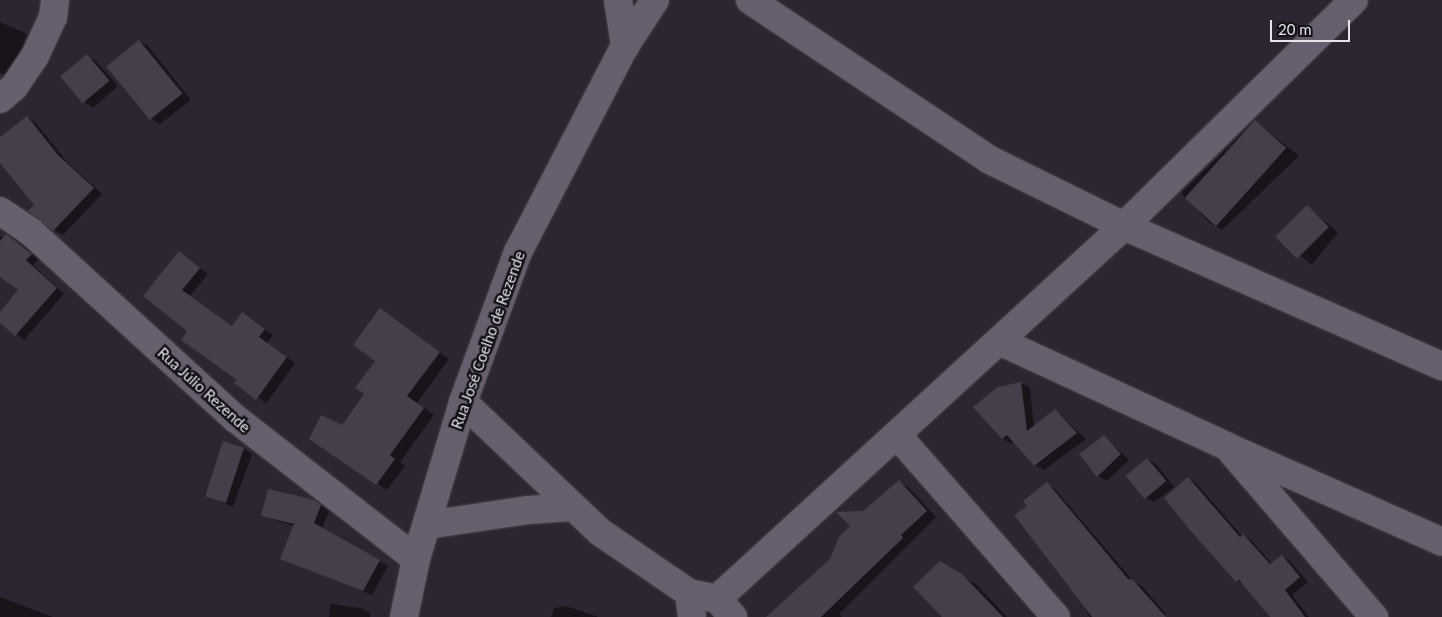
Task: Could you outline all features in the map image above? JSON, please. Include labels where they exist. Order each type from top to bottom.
[{"type":"street","points":[[0,99],[14,87],[35,56],[53,17],[55,0]]},
{"type":"street","points":[[618,0],[626,46]]},
{"type":"street","name":"Rua José Coelho de Rezende","points":[[404,617],[416,559],[463,402],[518,252],[626,46],[655,0]]},
{"type":"street","points":[[750,0],[988,158],[1124,226],[1442,366]]},
{"type":"street","points":[[463,402],[571,507],[691,605],[725,608],[898,436],[1124,226],[1354,0]]},
{"type":"street","name":"Rua Júlio Rezende","points":[[0,211],[32,232],[236,419],[416,559]]},
{"type":"street","points":[[999,341],[1228,447],[1442,542]]},
{"type":"street","points":[[898,436],[1056,617]]},
{"type":"street","points":[[1228,447],[1374,617]]},
{"type":"street","points":[[427,525],[528,510],[571,507]]},
{"type":"building","points":[[139,40],[182,94],[150,120],[106,66]]},
{"type":"building","points":[[87,54],[109,81],[83,103],[60,76]]},
{"type":"building","points":[[27,116],[58,155],[94,188],[53,231],[28,211],[34,205],[0,163],[0,137]]},
{"type":"building","points":[[1255,120],[1286,148],[1216,226],[1185,198]]},
{"type":"building","points":[[1307,205],[1329,227],[1297,259],[1275,237]]},
{"type":"building","points":[[6,234],[32,254],[26,260],[57,288],[15,336],[0,323],[0,312],[18,290],[0,277],[0,241]]},
{"type":"building","points":[[179,251],[200,268],[182,290],[232,326],[242,312],[265,329],[259,337],[287,357],[256,400],[234,383],[237,380],[181,340],[187,331],[143,296]]},
{"type":"building","points":[[380,308],[440,352],[407,396],[424,408],[390,455],[395,459],[376,485],[309,439],[321,415],[342,425],[364,394],[355,388],[375,361],[353,345]]},
{"type":"building","points":[[1021,382],[1027,431],[1055,409],[1077,433],[1034,466],[1007,435],[1002,439],[973,407],[998,387]]},
{"type":"building","points":[[1104,435],[1121,454],[1097,477],[1079,454]]},
{"type":"building","points":[[223,441],[244,448],[226,503],[205,496]]},
{"type":"building","points":[[1147,458],[1166,481],[1145,499],[1126,476]]},
{"type":"building","points":[[1188,477],[1240,537],[1243,534],[1270,564],[1282,555],[1300,577],[1285,590],[1305,617],[1270,617],[1239,580],[1236,582],[1190,530],[1164,498]]},
{"type":"building","points":[[899,480],[927,511],[901,535],[903,538],[821,617],[766,617],[830,559],[839,537],[850,526],[836,512],[863,511]]},
{"type":"building","points":[[1047,482],[1128,579],[1133,580],[1166,617],[1092,617],[1014,515],[1027,506],[1023,501]]},
{"type":"building","points":[[268,489],[315,500],[321,505],[314,523],[380,560],[363,591],[280,559],[294,524],[261,516]]},
{"type":"building","points":[[940,561],[963,575],[1003,617],[942,617],[913,587]]}]
